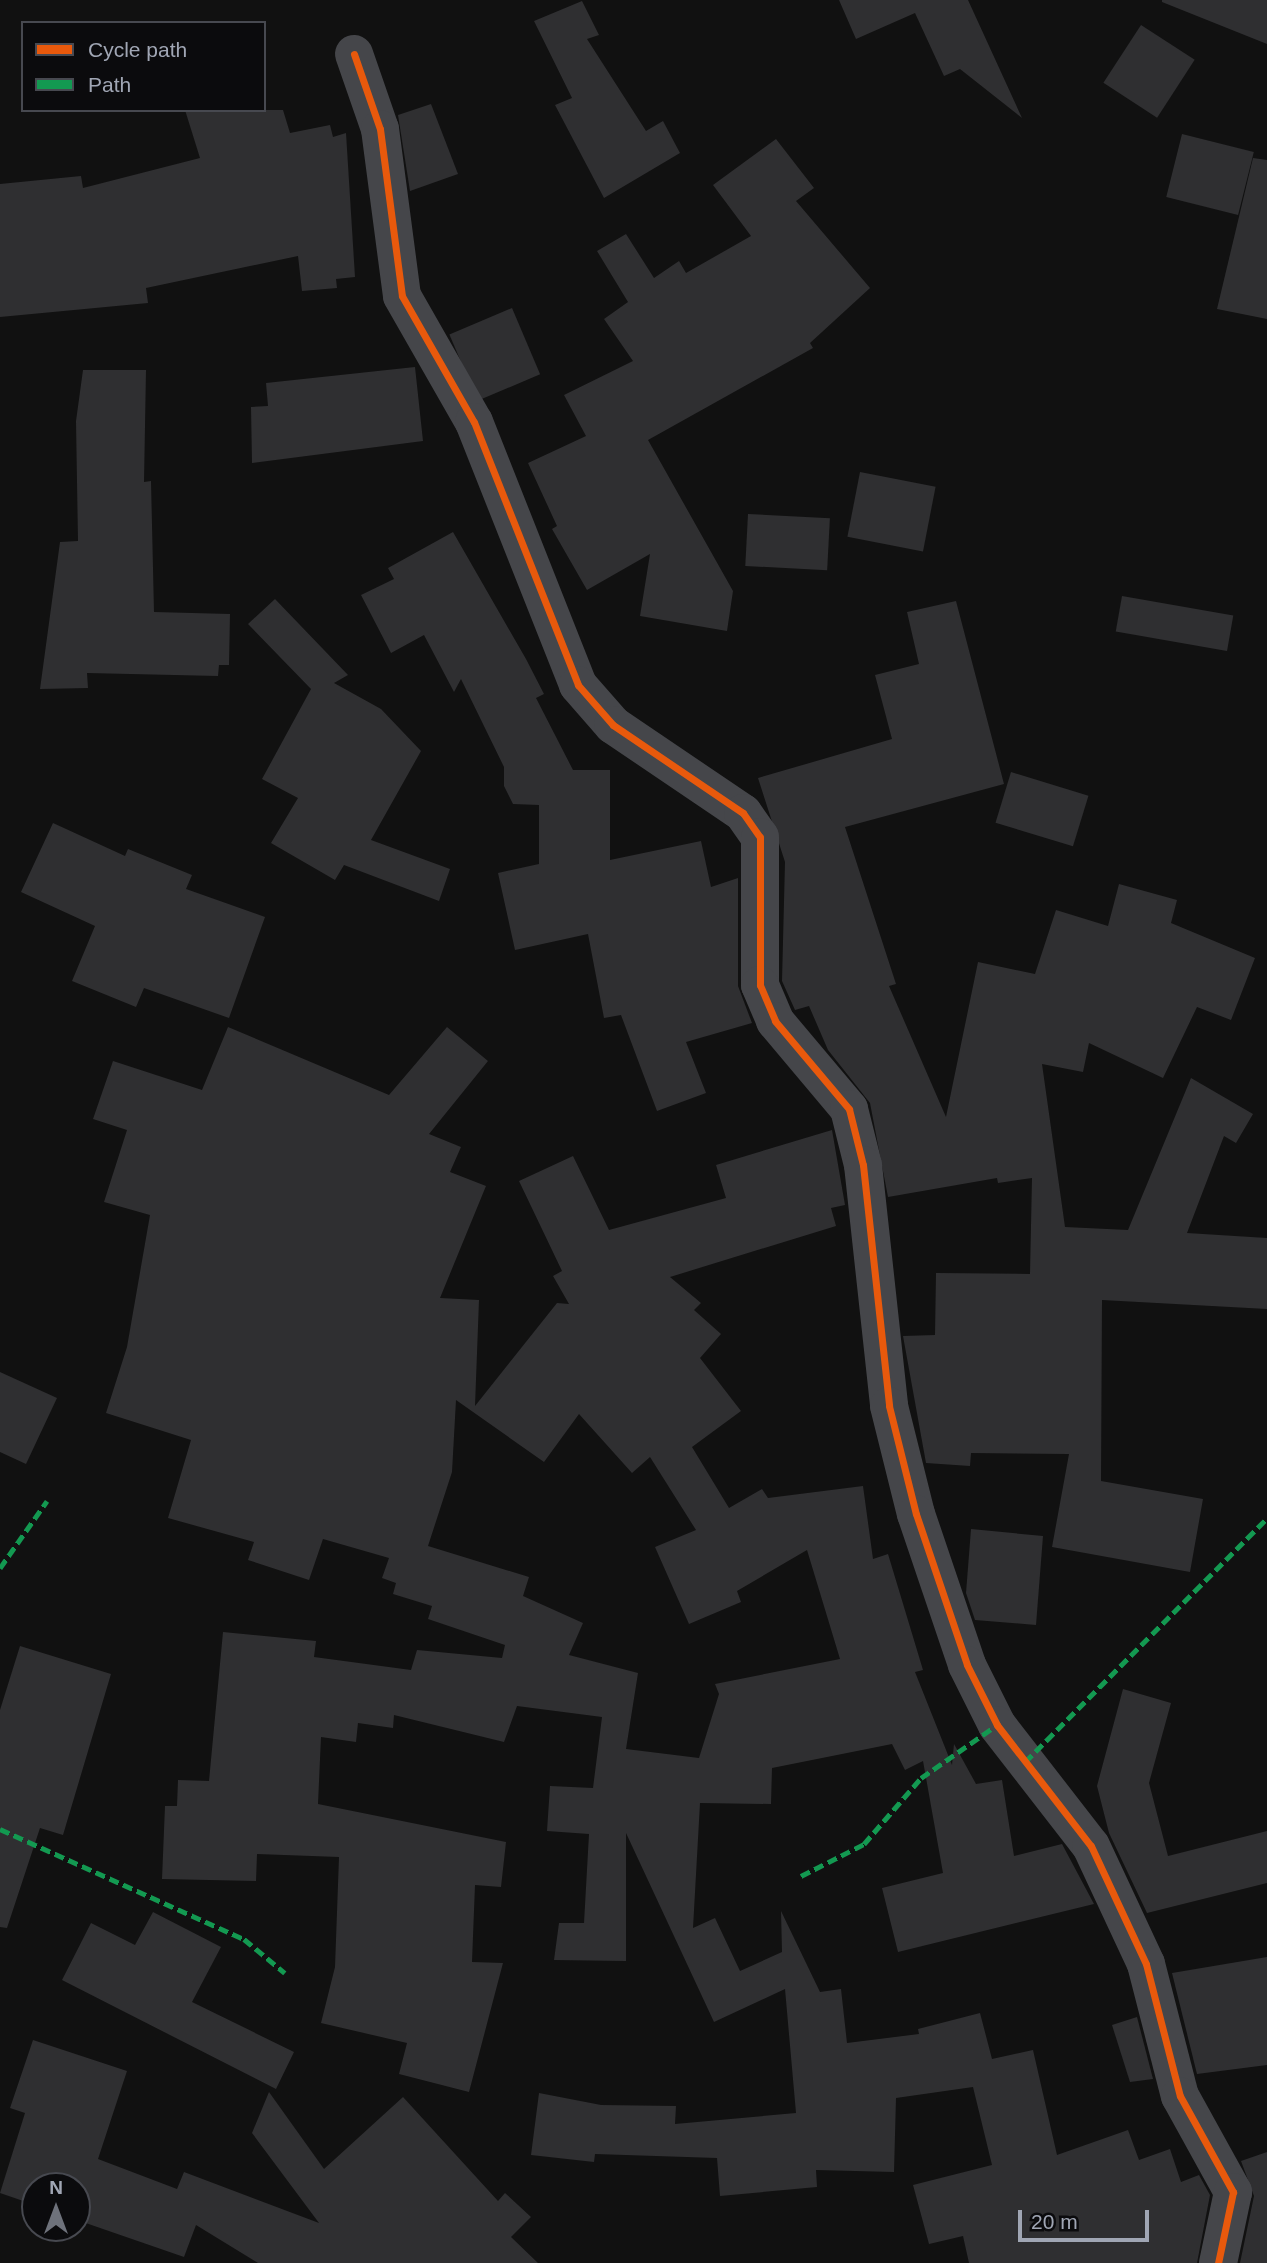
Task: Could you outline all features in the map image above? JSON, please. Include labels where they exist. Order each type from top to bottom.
[{"type":"street","points":[[354,54],[380,129],[402,296],[474,422],[578,685],[613,725],[743,813],[760,837],[760,985],[775,1021],[849,1109],[863,1165],[889,1406],[916,1514],[967,1665],[996,1725],[1091,1846],[1146,1964],[1180,2096],[1233,2192],[1218,2263]]},
{"type":"building","points":[[839,0],[968,0],[1022,118],[960,69],[944,76],[915,13],[856,39]]},
{"type":"building","points":[[1267,0],[1267,44],[1162,2]]},
{"type":"building","points":[[582,1],[599,35],[587,39],[646,131],[663,121],[680,153],[604,198],[555,105],[572,98],[534,21]]},
{"type":"building","points":[[1141,25],[1195,60],[1157,118],[1103,83]]},
{"type":"building","points":[[431,104],[458,174],[410,191],[398,115]]},
{"type":"building","points":[[283,110],[290,133],[330,125],[333,137],[346,133],[355,277],[336,279],[337,288],[302,291],[298,256],[146,288],[148,303],[0,317],[0,184],[81,176],[83,188],[200,158],[186,112]]},
{"type":"building","points":[[1182,134],[1254,152],[1238,215],[1166,197]]},
{"type":"building","points":[[776,139],[814,188],[796,201],[870,288],[810,343],[813,348],[648,440],[733,591],[727,631],[640,616],[650,554],[587,590],[552,529],[557,526],[528,463],[586,436],[564,395],[633,361],[604,319],[628,302],[597,251],[626,234],[654,278],[679,261],[686,273],[751,236],[713,185]]},
{"type":"building","points":[[1253,158],[1267,160],[1267,319],[1217,309]]},
{"type":"building","points":[[512,308],[540,374],[478,401],[449,335]]},
{"type":"building","points":[[415,367],[423,441],[252,463],[251,407],[268,406],[266,383]]},
{"type":"building","points":[[83,370],[146,370],[144,482],[151,481],[154,612],[230,614],[229,665],[219,665],[218,676],[87,673],[88,688],[40,689],[60,542],[78,541],[76,421]]},
{"type":"building","points":[[860,472],[936,487],[923,551],[847,537]]},
{"type":"building","points":[[748,514],[830,518],[827,570],[745,566]]},
{"type":"building","points":[[453,532],[544,694],[536,698],[573,770],[610,770],[610,860],[701,841],[711,887],[738,878],[738,986],[752,1023],[686,1042],[706,1093],[657,1111],[621,1015],[604,1018],[588,934],[515,950],[498,873],[539,864],[539,805],[513,804],[504,786],[504,767],[461,679],[454,692],[424,635],[391,653],[361,595],[394,579],[388,568]]},
{"type":"building","points":[[1122,596],[1233,616],[1227,651],[1116,631]]},
{"type":"building","points":[[275,599],[348,675],[334,683],[381,709],[421,751],[371,840],[450,869],[439,901],[344,865],[335,880],[271,843],[298,798],[262,779],[311,689],[248,624]]},
{"type":"building","points":[[956,601],[1004,784],[845,827],[896,984],[889,986],[946,1117],[978,962],[1035,974],[1056,910],[1108,926],[1119,884],[1177,900],[1171,923],[1255,958],[1231,1020],[1197,1007],[1163,1078],[1089,1043],[1083,1072],[1042,1064],[1065,1227],[1128,1230],[1191,1078],[1253,1114],[1236,1143],[1224,1136],[1187,1233],[1267,1238],[1267,1309],[1102,1300],[1101,1481],[1203,1499],[1190,1572],[1052,1547],[1069,1454],[971,1453],[970,1466],[926,1463],[903,1336],[935,1335],[936,1273],[1030,1274],[1032,1178],[998,1183],[997,1178],[888,1197],[870,1103],[828,1050],[809,1006],[795,1010],[782,981],[785,862],[758,778],[892,739],[875,675],[919,664],[907,612]]},
{"type":"building","points":[[1011,772],[1088,796],[1073,846],[996,823]]},
{"type":"building","points":[[53,823],[125,856],[128,849],[192,875],[186,889],[265,917],[229,1018],[144,988],[136,1007],[72,981],[95,926],[21,892]]},
{"type":"building","points":[[228,1027],[389,1095],[447,1027],[488,1061],[429,1134],[461,1147],[450,1172],[486,1186],[440,1298],[479,1300],[475,1406],[557,1303],[569,1304],[553,1276],[562,1271],[519,1181],[573,1156],[609,1230],[726,1198],[716,1165],[832,1130],[845,1205],[831,1208],[836,1226],[670,1277],[701,1303],[694,1310],[721,1334],[700,1358],[741,1411],[692,1447],[729,1508],[762,1489],[768,1498],[863,1486],[873,1559],[888,1554],[923,1670],[915,1672],[952,1765],[954,1744],[976,1784],[1002,1780],[1014,1856],[1062,1844],[1094,1904],[898,1952],[882,1888],[943,1873],[923,1761],[905,1770],[892,1744],[772,1768],[771,1804],[700,1803],[693,1928],[715,1918],[740,1971],[782,1952],[781,1911],[820,1992],[841,1989],[847,2043],[919,2034],[918,2029],[980,2013],[992,2059],[1033,2050],[1057,2155],[1128,2130],[1139,2160],[1170,2149],[1181,2182],[1199,2175],[1210,2195],[1197,2263],[969,2263],[963,2236],[929,2244],[913,2185],[992,2165],[973,2087],[896,2098],[894,2172],[816,2170],[817,2187],[720,2196],[717,2158],[595,2154],[594,2162],[531,2155],[539,2093],[601,2105],[676,2106],[675,2124],[796,2113],[785,1989],[714,2022],[626,1833],[626,1961],[554,1960],[559,1923],[584,1923],[589,1834],[547,1831],[550,1786],[593,1788],[602,1717],[517,1706],[504,1742],[394,1715],[393,1728],[358,1723],[356,1742],[321,1737],[318,1804],[506,1842],[501,1887],[475,1885],[472,1962],[503,1963],[469,2092],[399,2074],[407,2043],[321,2023],[335,1967],[339,1857],[257,1854],[256,1881],[162,1879],[165,1806],[177,1806],[178,1780],[209,1781],[223,1632],[316,1641],[314,1657],[411,1670],[417,1650],[502,1658],[505,1645],[428,1619],[432,1606],[393,1594],[396,1583],[382,1578],[389,1558],[323,1539],[309,1580],[248,1560],[254,1542],[168,1518],[191,1440],[106,1413],[127,1347],[150,1215],[104,1202],[127,1130],[93,1119],[113,1061],[202,1090]],"holes":[[[456,1400],[544,1462],[579,1414],[632,1473],[650,1457],[696,1530],[655,1547],[689,1624],[741,1602],[737,1591],[807,1550],[840,1659],[715,1684],[719,1694],[699,1758],[626,1749],[638,1673],[569,1655],[583,1623],[523,1596],[529,1577],[428,1546],[452,1472]]]},
{"type":"building","points":[[0,1372],[57,1398],[26,1464],[0,1452]]},
{"type":"building","points":[[971,1529],[1043,1536],[1036,1625],[975,1620],[966,1593]]},
{"type":"building","points":[[20,1646],[111,1674],[63,1835],[40,1828],[7,1928],[0,1927],[0,1710]]},
{"type":"building","points":[[1123,1689],[1171,1703],[1149,1783],[1168,1856],[1267,1831],[1267,1883],[1147,1913],[1109,1833],[1097,1786]]},
{"type":"building","points":[[153,1912],[221,1947],[192,2002],[294,2052],[276,2089],[62,1980],[91,1923],[135,1945]]},
{"type":"building","points":[[1267,1957],[1267,2065],[1197,2074],[1172,1973]]},
{"type":"building","points":[[1137,2017],[1153,2079],[1130,2082],[1112,2025]]},
{"type":"building","points":[[33,2040],[127,2071],[98,2159],[177,2189],[184,2172],[319,2223],[252,2133],[269,2092],[324,2169],[403,2097],[498,2201],[505,2193],[531,2217],[511,2237],[538,2263],[258,2263],[196,2225],[184,2257],[91,2225],[91,2172],[21,2172],[21,2200],[0,2193],[25,2113],[10,2108]]},
{"type":"building","points":[[1267,2152],[1267,2263],[1240,2263],[1254,2196],[1241,2161]]},
{"type":"marked path","points":[[0,1568],[47,1501]]},
{"type":"marked path","points":[[1025,1762],[1267,1518]]},
{"type":"marked path","points":[[801,1876],[864,1844],[921,1778],[997,1725]]},
{"type":"marked path","points":[[0,1829],[244,1939],[285,1973]]},
{"type":"cycle path","points":[[354,54],[380,129],[402,296],[474,422],[578,685],[613,725],[743,813],[760,837],[760,985],[775,1021],[849,1109],[863,1165],[889,1406],[916,1514],[967,1665],[997,1725],[1091,1846],[1146,1964],[1180,2096],[1233,2192],[1218,2263]]}]
